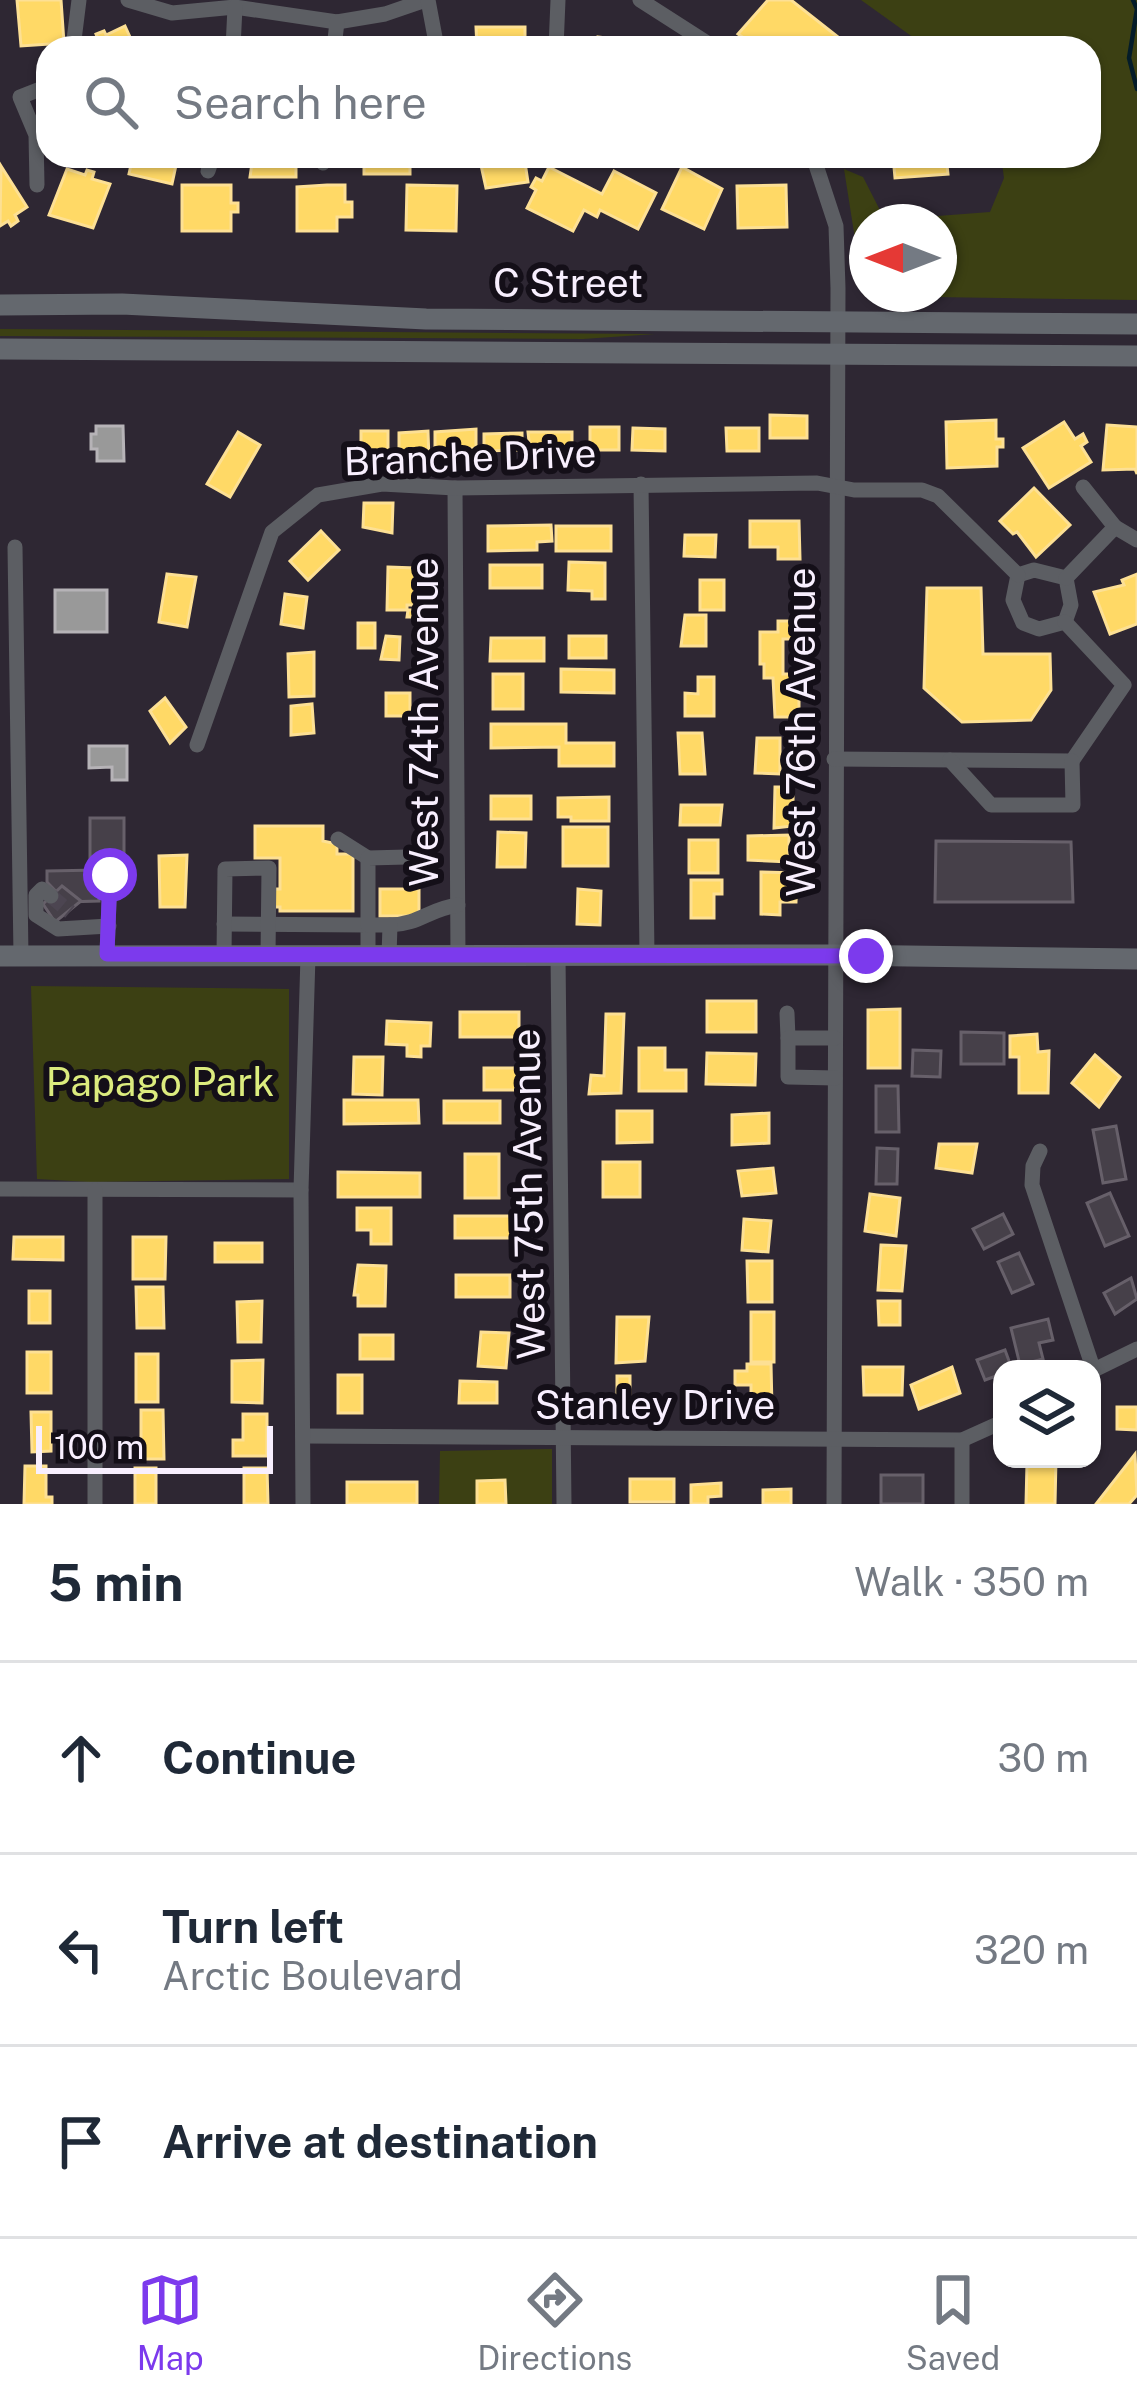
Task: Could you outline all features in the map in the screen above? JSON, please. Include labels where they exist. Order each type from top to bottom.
[{"type":"main road","name":"C Street","points":[[0,304],[122,304],[427,319],[1137,324]]},
{"type":"main road","name":"C Street","points":[[0,349],[1137,356]]},
{"type":"main road","points":[[10,956],[1137,959]]},
{"type":"street","points":[[74,36],[79,0]]},
{"type":"street","points":[[128,0],[235,7],[337,22],[383,7],[427,0],[434,36]]},
{"type":"street","points":[[556,36],[558,0]]},
{"type":"street","points":[[640,0],[691,36]]},
{"type":"street","points":[[234,36],[235,7]]},
{"type":"street","points":[[335,36],[337,22]]},
{"type":"street","points":[[36,91],[20,97],[36,135]]},
{"type":"street","points":[[37,168],[38,184]]},
{"type":"street","name":"West 76th Avenue","points":[[817,168],[836,226],[834,1504]]},
{"type":"street","name":"Branche Drive","points":[[197,745],[272,532],[318,495],[382,484],[455,488],[835,485],[854,490],[930,491],[1018,575]]},
{"type":"street","points":[[641,484],[647,956]]},
{"type":"street","points":[[1083,487],[1115,527],[1137,540]]},
{"type":"street","name":"West 74th Avenue","points":[[455,488],[458,956]]},
{"type":"street","points":[[1066,578],[1115,527]]},
{"type":"street","points":[[15,547],[8,657],[19,852],[36,893],[36,915],[58,929],[74,920],[109,926]]},
{"type":"street","points":[[1065,622],[1039,629],[1023,623],[1013,600],[1018,575],[1034,570],[1066,578]]},
{"type":"street","points":[[1065,622],[1071,591],[1066,578]]},
{"type":"street","points":[[950,760],[991,805],[1073,805],[1072,761],[1124,686],[1065,622]]},
{"type":"street","points":[[834,759],[1072,761]]},
{"type":"street","points":[[338,839],[368,858],[407,857]]},
{"type":"street","points":[[0,852],[19,852]]},
{"type":"street","points":[[368,858],[368,925],[379,956]]},
{"type":"street","points":[[224,955],[225,869],[269,868],[268,956]]},
{"type":"street","points":[[107,954],[110,875]]},
{"type":"street","points":[[10,956],[36,893]]},
{"type":"street","points":[[224,924],[416,924],[435,908],[458,905]]},
{"type":"street","points":[[379,956],[390,925]]},
{"type":"street","points":[[303,1504],[301,1190],[308,956]]},
{"type":"street","name":"West 75th Avenue","points":[[558,956],[564,1504]]},
{"type":"street","points":[[788,1013],[788,1078],[835,1078]]},
{"type":"street","points":[[788,1039],[835,1038]]},
{"type":"street","points":[[1040,1151],[1032,1185],[1089,1360]]},
{"type":"street","points":[[0,1189],[301,1190]]},
{"type":"street","points":[[95,1190],[95,1504]]},
{"type":"street","points":[[1101,1367],[1137,1349]]},
{"type":"street","name":"Stanley Drive","points":[[303,1436],[962,1440],[993,1426]]},
{"type":"street","points":[[962,1440],[962,1504]]},
{"type":"green space","points":[[861,0],[1137,0],[1137,300],[957,297],[957,215],[990,212],[1004,178],[1003,168],[1101,168],[1101,36],[911,36]]},
{"type":"green space","points":[[844,169],[863,177],[877,204],[850,204]]},
{"type":"green space","points":[[0,329],[655,334],[583,339],[0,336]]},
{"type":"green space","name":"Papago Park","points":[[31,986],[289,989],[289,1179],[37,1179]]},
{"type":"green space","points":[[552,1449],[552,1504],[439,1504],[440,1451]]},
{"type":"building: Homes","points":[[17,0],[61,0],[64,36],[36,36],[36,45],[21,46]]},
{"type":"building: Homes","points":[[768,0],[791,0],[837,36],[741,36]]},
{"type":"building: Homes","points":[[125,26],[130,36],[97,36],[96,34],[104,31],[106,35]]},
{"type":"building: Homes","points":[[476,27],[525,27],[525,36],[476,36]]},
{"type":"building: Homes","points":[[1,166],[27,207],[15,215],[18,221],[11,226],[8,221],[0,226]]},
{"type":"building: Homes","points":[[130,168],[175,168],[172,184],[129,174]]},
{"type":"building: Homes","points":[[251,168],[296,168],[296,177],[250,177]]},
{"type":"building: Homes","points":[[364,168],[410,168],[410,174],[364,174]]},
{"type":"building: Homes","points":[[482,168],[526,168],[528,182],[486,188]]},
{"type":"building: Homes","points":[[551,168],[602,194],[614,171],[656,193],[638,229],[600,210],[597,217],[584,210],[573,231],[527,208],[536,178],[542,181]]},
{"type":"building: Homes","points":[[682,168],[722,189],[704,229],[662,209]]},
{"type":"building: Homes","points":[[894,168],[947,168],[948,174],[895,178]]},
{"type":"building: Homes","points":[[67,169],[85,175],[87,170],[94,172],[92,179],[110,184],[93,228],[49,215]]},
{"type":"building: Homes","points":[[182,185],[231,185],[231,203],[238,203],[238,212],[231,212],[231,231],[182,231]]},
{"type":"building: Homes","points":[[345,185],[345,202],[352,202],[352,217],[337,217],[337,231],[297,231],[297,187]]},
{"type":"building: Homes","points":[[407,185],[457,186],[456,231],[406,230]]},
{"type":"building: Homes","points":[[786,185],[787,227],[738,228],[737,186]]},
{"type":"building: Homes","points":[[770,415],[807,416],[807,438],[770,438]]},
{"type":"building: Homes","points":[[996,420],[996,439],[1003,439],[1003,447],[997,447],[997,466],[947,468],[946,422]]},
{"type":"building: Homes","points":[[1064,422],[1075,439],[1083,434],[1087,442],[1081,446],[1091,462],[1049,488],[1023,448]]},
{"type":"building: Homes","points":[[1107,425],[1137,427],[1137,474],[1135,469],[1103,470]]},
{"type":"building: Homes","points":[[590,427],[619,427],[619,450],[590,450]]},
{"type":"building: Homes","points":[[633,428],[665,429],[665,451],[632,450]]},
{"type":"building: Homes","points":[[726,428],[759,428],[759,451],[727,451]]},
{"type":"building: Homes","points":[[476,429],[476,448],[435,451],[435,432]]},
{"type":"building: Homes","points":[[361,431],[388,431],[388,451],[354,451],[361,447]]},
{"type":"building: Homes","points":[[428,431],[429,461],[399,462],[399,433]]},
{"type":"building: Homes","points":[[238,432],[260,445],[230,497],[207,484]]},
{"type":"building: Homes","points":[[528,432],[572,432],[572,450],[530,451]]},
{"type":"building: Homes","points":[[522,433],[522,450],[484,451],[484,434]]},
{"type":"building: Homes","points":[[1034,488],[1070,525],[1036,557],[1017,532],[1013,534],[1000,521]]},
{"type":"building: Homes","points":[[364,503],[393,503],[392,533],[363,527]]},
{"type":"building: Homes","points":[[750,521],[799,521],[800,559],[778,559],[778,547],[750,547]]},
{"type":"building: Homes","points":[[551,525],[552,541],[537,542],[537,550],[488,551],[488,526]]},
{"type":"building: Homes","points":[[556,526],[611,526],[611,551],[556,551]]},
{"type":"building: Homes","points":[[321,531],[339,550],[308,580],[290,561]]},
{"type":"building: Homes","points":[[685,535],[716,535],[715,557],[684,556]]},
{"type":"building: Homes","points":[[569,562],[605,563],[605,599],[592,599],[592,591],[568,590]]},
{"type":"building: Homes","points":[[490,565],[542,565],[542,588],[490,588]]},
{"type":"building: Homes","points":[[388,567],[415,568],[415,605],[407,605],[407,610],[387,610]]},
{"type":"building: Homes","points":[[167,574],[196,577],[187,627],[159,622]]},
{"type":"building: Homes","points":[[1137,574],[1137,624],[1110,634],[1094,592],[1124,585],[1122,580]]},
{"type":"building: Homes","points":[[700,580],[724,580],[724,610],[700,610]]},
{"type":"building: Homes","points":[[927,588],[981,588],[983,654],[1050,654],[1051,690],[1031,720],[962,722],[924,688]]},
{"type":"building: Homes","points":[[285,594],[307,597],[303,628],[281,624]]},
{"type":"building: Homes","points":[[408,610],[428,610],[428,617],[407,617]]},
{"type":"building: Homes","points":[[685,615],[706,615],[706,646],[681,646]]},
{"type":"building: Homes","points":[[778,621],[797,621],[797,639],[783,639],[783,674],[799,674],[799,717],[775,717],[773,678],[764,678],[764,664],[760,664],[760,632],[778,632]]},
{"type":"building: Homes","points":[[358,623],[375,623],[375,648],[358,648]]},
{"type":"building: Homes","points":[[386,636],[400,637],[399,660],[381,659]]},
{"type":"building: Homes","points":[[569,636],[606,636],[606,658],[569,658]]},
{"type":"building: Homes","points":[[491,638],[544,638],[544,661],[490,661]]},
{"type":"building: Homes","points":[[314,652],[314,696],[289,697],[288,654]]},
{"type":"building: Homes","points":[[561,669],[614,670],[614,693],[561,692]]},
{"type":"building: Homes","points":[[493,674],[523,674],[523,709],[493,709]]},
{"type":"building: Homes","points":[[698,677],[714,677],[714,716],[685,716],[685,693],[698,694]]},
{"type":"building: Homes","points":[[386,693],[410,693],[410,716],[386,716]]},
{"type":"building: Homes","points":[[165,698],[186,727],[170,743],[150,711]]},
{"type":"building: Homes","points":[[312,704],[314,733],[291,735],[291,706]]},
{"type":"building: Homes","points":[[491,724],[566,724],[566,743],[614,743],[614,766],[559,766],[559,747],[491,748]]},
{"type":"building: Homes","points":[[678,733],[702,733],[705,774],[680,774]]},
{"type":"building: Homes","points":[[757,738],[780,738],[780,774],[755,773]]},
{"type":"building: Homes","points":[[775,787],[793,787],[793,826],[774,828]]},
{"type":"building: Homes","points":[[491,796],[531,796],[531,819],[491,819]]},
{"type":"building: Homes","points":[[609,797],[609,821],[558,817],[558,798]]},
{"type":"building: Homes","points":[[681,805],[722,805],[720,825],[680,825]]},
{"type":"building: Homes","points":[[255,826],[323,826],[323,841],[337,844],[337,854],[353,854],[353,911],[280,911],[273,907],[273,889],[280,889],[280,858],[255,858]]},
{"type":"building: Homes","points":[[563,827],[608,827],[608,866],[563,866]]},
{"type":"building: Homes","points":[[498,832],[526,833],[525,867],[497,867]]},
{"type":"building: Homes","points":[[789,835],[789,862],[748,860],[748,836]]},
{"type":"building: Homes","points":[[689,840],[718,840],[718,873],[689,873]]},
{"type":"building: Homes","points":[[187,855],[185,907],[160,907],[159,856]]},
{"type":"building: Homes","points":[[761,872],[797,873],[796,902],[780,902],[780,915],[761,914]]},
{"type":"building: Homes","points":[[691,880],[722,880],[722,894],[714,894],[714,918],[691,918]]},
{"type":"building: Homes","points":[[380,889],[419,889],[419,916],[380,916]]},
{"type":"building: Homes","points":[[578,889],[601,891],[600,925],[577,924]]},
{"type":"building: Homes","points":[[707,1001],[756,1001],[756,1032],[707,1032]]},
{"type":"building: Homes","points":[[900,1009],[900,1068],[868,1068],[868,1010]]},
{"type":"building: Homes","points":[[460,1012],[519,1012],[519,1037],[460,1037]]},
{"type":"building: Homes","points":[[606,1014],[624,1014],[621,1093],[589,1094],[591,1075],[604,1076]]},
{"type":"building: Homes","points":[[387,1021],[431,1023],[430,1046],[421,1046],[421,1057],[407,1056],[407,1045],[386,1044]]},
{"type":"building: Homes","points":[[1037,1034],[1038,1052],[1049,1051],[1048,1093],[1019,1093],[1019,1057],[1010,1057],[1010,1036]]},
{"type":"building: Homes","points":[[639,1048],[665,1048],[665,1070],[686,1070],[686,1091],[639,1091]]},
{"type":"building: Homes","points":[[707,1053],[756,1054],[755,1085],[706,1084]]},
{"type":"building: Homes","points":[[1095,1055],[1120,1077],[1099,1107],[1072,1083]]},
{"type":"building: Homes","points":[[354,1057],[383,1057],[382,1095],[353,1094]]},
{"type":"building: Homes","points":[[484,1068],[519,1068],[519,1090],[484,1090]]},
{"type":"building: Homes","points":[[344,1100],[418,1100],[419,1123],[344,1124]]},
{"type":"building: Homes","points":[[444,1101],[500,1101],[500,1123],[444,1123]]},
{"type":"building: Homes","points":[[617,1111],[652,1111],[652,1142],[617,1143]]},
{"type":"building: Homes","points":[[769,1113],[769,1143],[732,1145],[732,1115]]},
{"type":"building: Homes","points":[[939,1144],[977,1144],[972,1173],[936,1168]]},
{"type":"building: Homes","points":[[465,1154],[499,1154],[499,1198],[465,1198]]},
{"type":"building: Homes","points":[[603,1162],[640,1162],[640,1197],[603,1197]]},
{"type":"building: Homes","points":[[773,1168],[776,1193],[742,1196],[738,1171]]},
{"type":"building: Homes","points":[[338,1172],[420,1173],[420,1197],[338,1197]]},
{"type":"building: Homes","points":[[870,1194],[900,1198],[896,1236],[865,1231]]},
{"type":"building: Homes","points":[[357,1208],[391,1208],[391,1244],[371,1244],[371,1230],[357,1230]]},
{"type":"building: Homes","points":[[455,1216],[511,1216],[511,1238],[455,1238]]},
{"type":"building: Homes","points":[[744,1219],[771,1221],[768,1252],[742,1250]]},
{"type":"building: Homes","points":[[14,1237],[63,1237],[63,1260],[13,1259]]},
{"type":"building: Homes","points":[[133,1237],[166,1237],[165,1279],[133,1279]]},
{"type":"building: Homes","points":[[215,1243],[262,1243],[262,1262],[215,1262]]},
{"type":"building: Homes","points":[[881,1245],[906,1246],[902,1291],[878,1290]]},
{"type":"building: Homes","points":[[747,1261],[772,1261],[772,1302],[748,1302]]},
{"type":"building: Homes","points":[[358,1265],[386,1266],[385,1306],[358,1306],[358,1295],[354,1295]]},
{"type":"building: Homes","points":[[456,1275],[510,1275],[510,1297],[456,1297]]},
{"type":"building: Homes","points":[[136,1287],[163,1287],[164,1328],[137,1328]]},
{"type":"building: Homes","points":[[29,1291],[50,1291],[50,1323],[29,1323]]},
{"type":"building: Homes","points":[[262,1301],[261,1342],[238,1342],[237,1302]]},
{"type":"building: Homes","points":[[878,1301],[900,1301],[900,1325],[879,1325]]},
{"type":"building: Homes","points":[[751,1312],[774,1312],[774,1362],[751,1362]]},
{"type":"building: Homes","points":[[617,1317],[649,1317],[645,1361],[616,1363]]},
{"type":"building: Homes","points":[[481,1332],[509,1333],[506,1368],[478,1366]]},
{"type":"building: Homes","points":[[360,1335],[393,1335],[393,1359],[360,1359]]},
{"type":"building: Homes","points":[[27,1352],[51,1352],[51,1393],[27,1393]]},
{"type":"building: Homes","points":[[136,1354],[158,1354],[158,1402],[136,1402]]},
{"type":"building: Homes","points":[[263,1360],[262,1403],[232,1402],[232,1361]]},
{"type":"building: Homes","points":[[747,1364],[771,1364],[772,1408],[751,1408],[751,1385],[735,1385],[735,1371],[747,1371]]},
{"type":"building: Homes","points":[[863,1367],[903,1367],[902,1395],[864,1395]]},
{"type":"building: Homes","points":[[952,1367],[960,1393],[919,1409],[911,1385]]},
{"type":"building: Homes","points":[[338,1375],[362,1375],[362,1413],[338,1413]]},
{"type":"building: Homes","points":[[617,1376],[630,1376],[630,1408],[617,1408]]},
{"type":"building: Homes","points":[[460,1381],[497,1382],[497,1403],[459,1403]]},
{"type":"building: Homes","points":[[1117,1407],[1137,1407],[1137,1430],[1117,1429]]},
{"type":"building: Homes","points":[[141,1410],[163,1410],[164,1459],[141,1459]]},
{"type":"building: Homes","points":[[31,1412],[51,1412],[51,1451],[32,1452]]},
{"type":"building: Homes","points":[[243,1414],[267,1414],[267,1456],[233,1456],[233,1440],[243,1440]]},
{"type":"building: Homes","points":[[1135,1454],[1137,1495],[1129,1504],[1096,1504]]},
{"type":"building: Homes","points":[[25,1466],[46,1466],[46,1497],[52,1497],[52,1504],[24,1504]]},
{"type":"building: Homes","points":[[135,1468],[156,1468],[156,1504],[135,1504]]},
{"type":"building: Homes","points":[[244,1468],[267,1468],[268,1504],[244,1504]]},
{"type":"building: Homes","points":[[1027,1468],[1056,1468],[1055,1504],[1026,1504]]},
{"type":"building: Homes","points":[[630,1479],[674,1479],[674,1502],[630,1502]]},
{"type":"building: Homes","points":[[505,1480],[506,1504],[477,1504],[477,1481]]},
{"type":"building: Homes","points":[[347,1482],[417,1482],[417,1504],[347,1504]]},
{"type":"building: Homes","points":[[721,1483],[721,1496],[708,1497],[708,1504],[691,1504],[691,1485]]},
{"type":"building: Homes","points":[[791,1489],[791,1504],[763,1504],[763,1490]]},
{"type":"building: Industry","points":[[96,426],[123,426],[124,461],[97,461],[97,449],[91,449]]},
{"type":"building: Industry","points":[[55,590],[107,590],[107,632],[55,632]]},
{"type":"building: Industry","points":[[89,746],[127,746],[127,780],[112,780],[112,767],[89,768]]},
{"type":"building: Other","points":[[90,818],[124,818],[124,863],[90,863]]},
{"type":"building: Other","points":[[936,841],[1071,842],[1073,902],[935,902]]},
{"type":"building: Other","points":[[98,870],[99,901],[66,902],[47,882],[47,871]]},
{"type":"building: Other","points":[[62,886],[81,901],[55,922],[43,904]]},
{"type":"building: Other","points":[[961,1032],[1004,1033],[1004,1064],[961,1064]]},
{"type":"building: Other","points":[[913,1050],[941,1051],[940,1077],[912,1076]]},
{"type":"building: Other","points":[[876,1086],[898,1086],[899,1132],[876,1132]]},
{"type":"building: Other","points":[[1116,1126],[1126,1179],[1103,1183],[1093,1130]]},
{"type":"building: Other","points":[[877,1148],[898,1149],[897,1184],[876,1184]]},
{"type":"building: Other","points":[[1110,1193],[1129,1236],[1105,1246],[1087,1203]]},
{"type":"building: Other","points":[[1003,1214],[1013,1234],[984,1249],[973,1229]]},
{"type":"building: Other","points":[[1019,1253],[1033,1284],[1012,1293],[998,1262]]},
{"type":"building: Other","points":[[1131,1278],[1137,1299],[1115,1314],[1104,1293]]},
{"type":"building: Other","points":[[1048,1319],[1053,1340],[1039,1343],[1043,1359],[1019,1360],[1011,1328]]},
{"type":"building: Other","points":[[1005,1350],[1009,1360],[993,1360],[993,1377],[985,1380],[977,1360]]},
{"type":"building: Other","points":[[881,1475],[923,1475],[923,1504],[881,1504]]},
{"type":"waterway","points":[[1133,0],[1137,9],[1129,58],[1137,89]]},
{"type":"tunnel","points":[[51,896],[70,912]]},
{"type":"route","points":[[110,875],[107,954],[866,956]]}]
